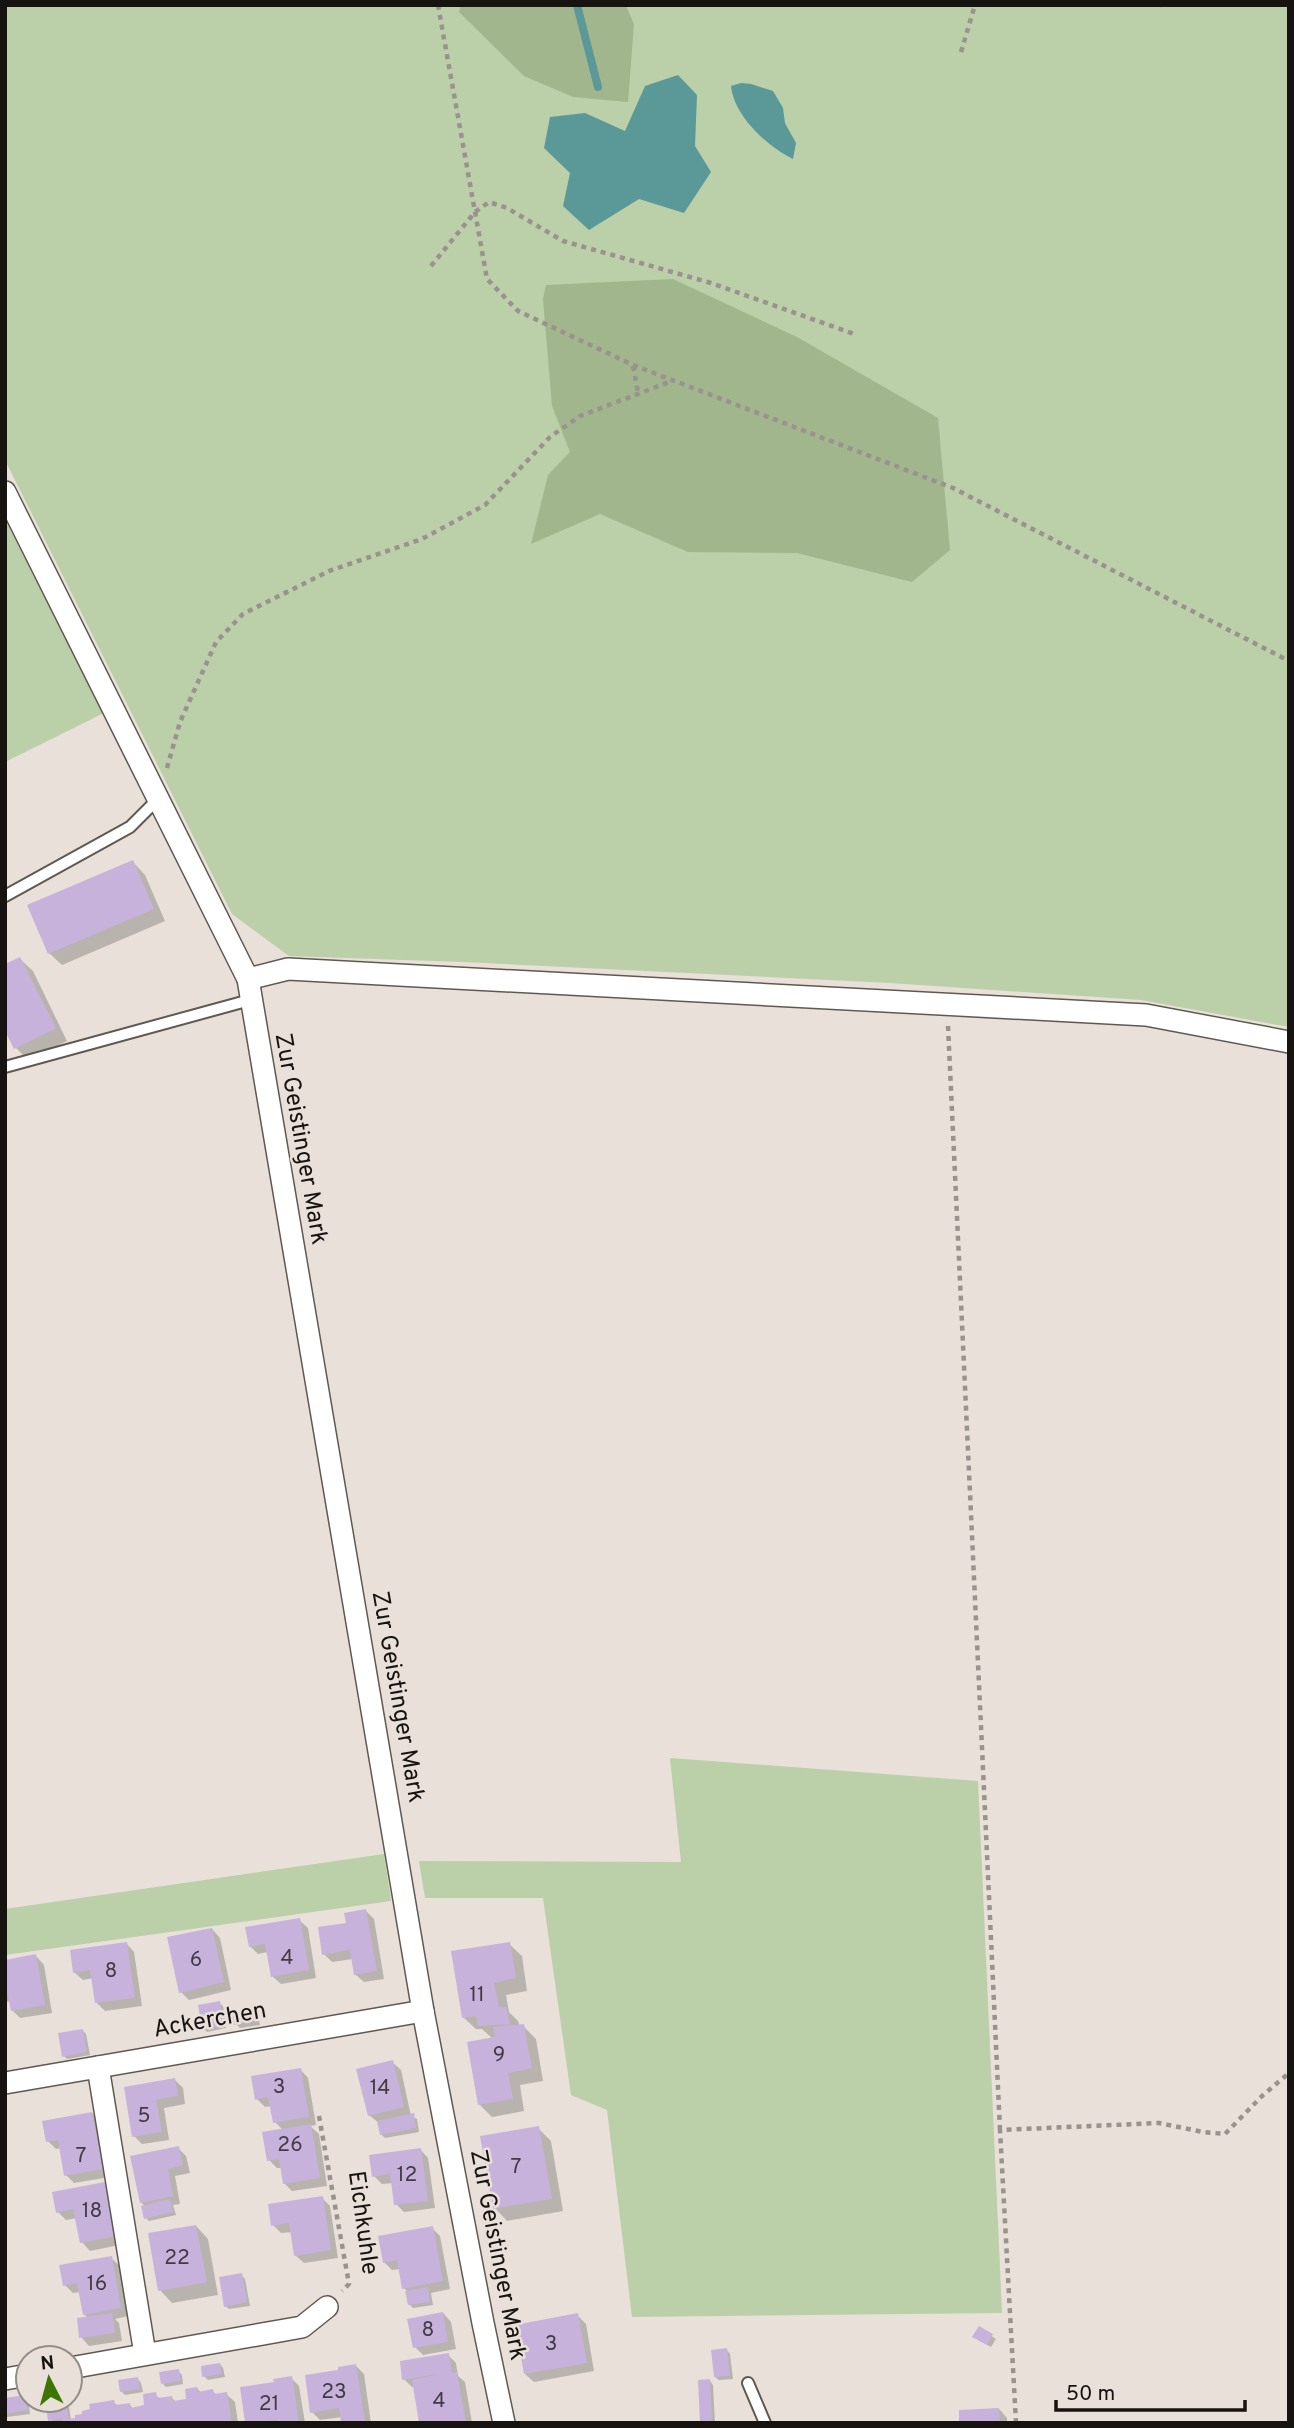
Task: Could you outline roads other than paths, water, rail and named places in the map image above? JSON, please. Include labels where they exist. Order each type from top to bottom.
[{"type":"street","name":"Zur Geistinger Mark","points":[[5,492],[249,989],[423,2011],[482,2323],[504,2423]]},
{"type":"street","points":[[249,989],[289,969],[1146,1015],[1289,1042]]},
{"type":"street","name":"Ackerchen","points":[[5,2082],[423,2011]]},
{"type":"street","points":[[98,2067],[145,2354]]},
{"type":"street","points":[[84,2365],[302,2327],[327,2307]]},
{"type":"lane","points":[[5,896],[130,827],[158,799]]},
{"type":"lane","points":[[5,1068],[249,989]]},
{"type":"lane","points":[[748,2384],[765,2423]]},
{"type":"water","points":[[678,75],[697,95],[695,146],[711,172],[684,213],[639,199],[589,230],[563,206],[570,173],[544,148],[550,117],[585,113],[625,131],[645,86]]},
{"type":"water","points":[[741,83],[773,91],[783,108],[785,123],[796,143],[793,159],[763,138],[745,119],[733,97],[731,86]]},
{"type":"waterway","points":[[577,5],[598,87]]}]
